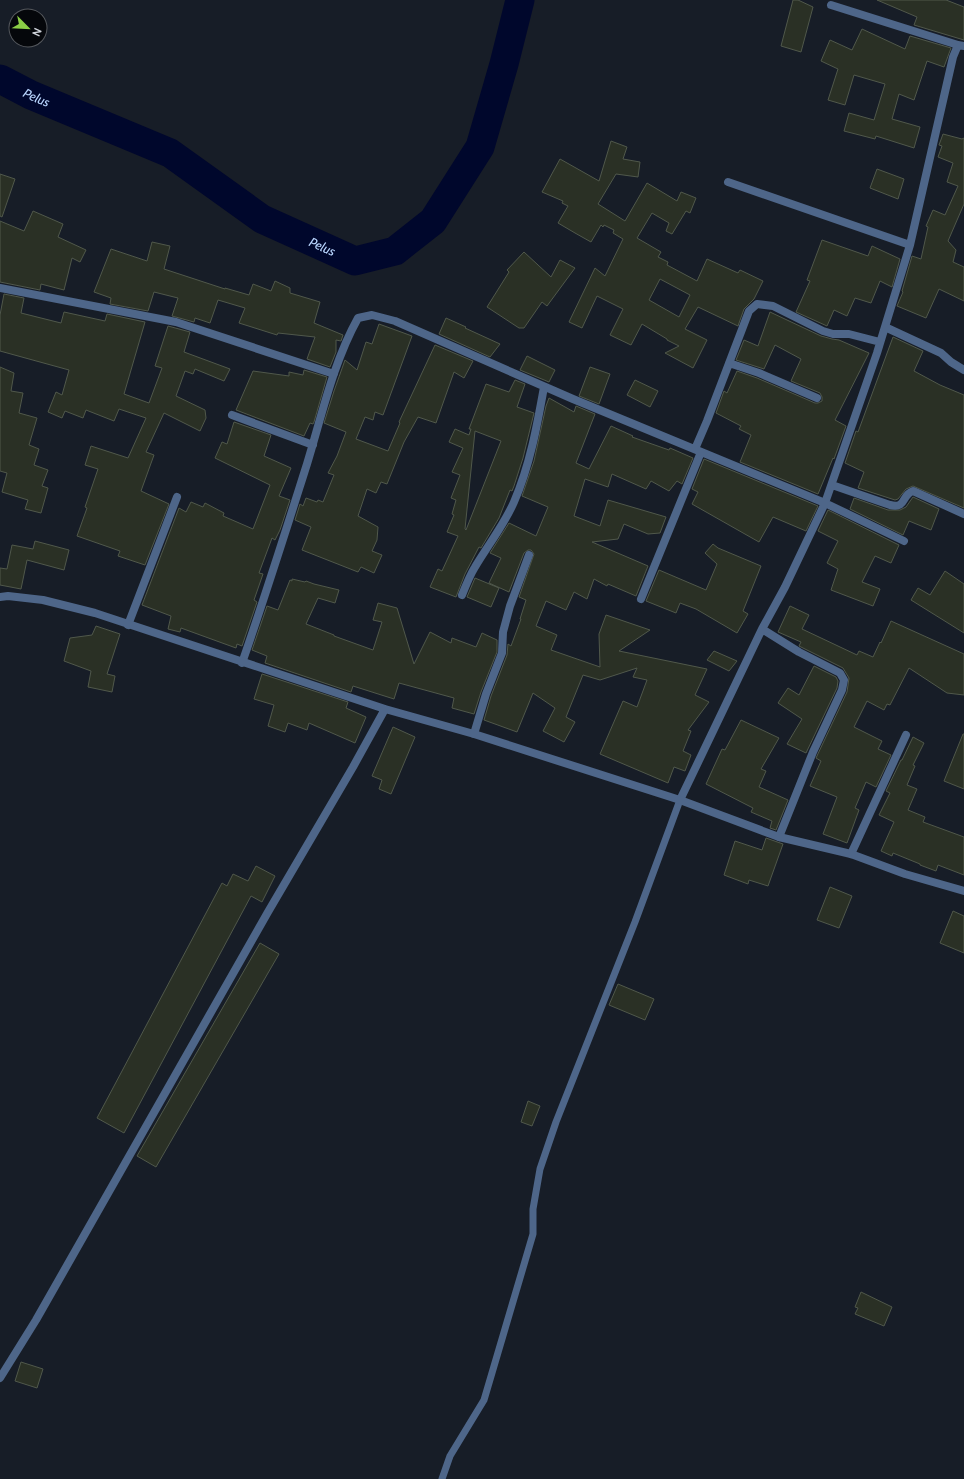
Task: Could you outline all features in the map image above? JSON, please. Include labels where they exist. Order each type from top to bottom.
[{"type":"street","points":[[680,800],[762,629],[785,587],[832,485],[885,327],[910,245],[953,57],[961,45],[831,5]]},
{"type":"street","points":[[728,182],[910,245]]},
{"type":"street","points":[[0,288],[176,322],[334,374]]},
{"type":"street","points":[[641,599],[698,451],[707,421],[750,311],[757,304],[773,306],[822,331],[833,334],[849,334],[880,342]]},
{"type":"street","points":[[242,663],[277,560],[334,374],[347,339],[358,318],[372,315],[395,321],[544,387],[825,503],[904,541]]},
{"type":"street","points":[[885,327],[941,353],[951,362],[964,370]]},
{"type":"street","points":[[729,363],[759,373],[817,398]]},
{"type":"street","points":[[462,595],[475,568],[514,503],[525,475],[532,449],[544,387]]},
{"type":"street","points":[[232,415],[313,445]]},
{"type":"street","points":[[832,485],[890,505],[897,506],[901,504],[908,493],[913,491],[964,514]]},
{"type":"street","points":[[128,625],[178,497]]},
{"type":"street","points":[[474,734],[486,694],[502,653],[503,632],[510,606],[529,555]]},
{"type":"street","points":[[0,597],[8,596],[43,600],[95,614],[385,709],[474,734],[680,800],[779,837],[850,854],[905,874],[964,891]]},
{"type":"street","points":[[762,629],[799,652],[840,673],[844,680],[842,690],[813,752],[779,837]]},
{"type":"street","points":[[0,1378],[36,1320],[385,709]]},
{"type":"street","points":[[850,854],[906,735]]},
{"type":"lane","points":[[442,1479],[450,1456],[484,1400],[533,1234],[533,1209],[540,1169],[556,1122],[635,922],[680,800]]},
{"type":"building","points":[[793,0],[798,0],[813,7],[801,52],[781,46]]},
{"type":"building","points":[[877,0],[946,0],[964,7],[964,40],[914,25],[917,17]]},
{"type":"building","points":[[862,29],[905,49],[910,36],[951,48],[944,67],[927,61],[914,100],[899,94],[892,119],[920,127],[914,148],[876,136],[875,139],[844,131],[849,113],[874,120],[885,84],[854,75],[845,105],[828,100],[838,69],[821,61],[830,40],[852,50]]},
{"type":"building","points":[[943,134],[962,139],[964,138],[964,204],[948,241],[956,250],[953,262],[964,267],[964,301],[939,289],[926,318],[897,306],[903,292],[902,291],[912,256],[921,259],[928,227],[926,226],[933,210],[945,215],[958,186],[947,182],[953,163],[938,157],[942,146],[939,145]]},
{"type":"building","points":[[611,141],[627,147],[623,159],[640,162],[638,177],[616,174],[598,204],[625,221],[647,183],[677,201],[681,192],[696,198],[690,213],[686,211],[672,234],[666,231],[669,223],[652,213],[637,238],[661,252],[658,257],[668,262],[667,265],[697,281],[707,259],[738,273],[740,270],[763,281],[754,299],[744,309],[738,326],[698,307],[685,329],[707,340],[693,368],[665,353],[679,346],[642,324],[631,345],[610,335],[623,309],[597,296],[582,328],[569,322],[595,268],[605,276],[623,239],[613,233],[614,230],[604,225],[603,227],[601,225],[591,242],[575,233],[558,223],[568,206],[562,203],[563,201],[542,192],[560,159],[599,181]],"holes":[[[660,279],[690,295],[679,317],[649,300]]]},
{"type":"building","points":[[877,169],[904,179],[898,199],[870,188]]},
{"type":"building","points":[[0,174],[15,179],[2,217],[0,216]]},
{"type":"building","points":[[33,211],[63,224],[58,237],[86,250],[80,262],[72,258],[64,290],[41,284],[40,290],[0,282],[0,221],[24,231]]},
{"type":"building","points":[[822,240],[868,256],[872,246],[900,259],[892,287],[880,281],[871,303],[855,298],[847,316],[834,310],[827,326],[796,312],[810,281],[807,280]]},
{"type":"building","points":[[152,242],[170,246],[164,269],[225,289],[249,295],[253,284],[271,291],[275,281],[290,288],[290,293],[320,302],[314,323],[343,335],[341,341],[336,340],[336,352],[330,367],[307,359],[315,337],[278,333],[277,335],[239,323],[245,308],[218,300],[210,323],[195,318],[194,322],[172,316],[178,298],[154,292],[148,311],[110,304],[111,298],[94,292],[111,249],[147,261]]},
{"type":"building","points":[[524,252],[551,277],[560,260],[575,268],[547,306],[542,302],[524,328],[519,328],[487,307],[509,272],[507,270]]},
{"type":"building","points":[[4,294],[24,298],[21,313],[61,323],[64,312],[105,321],[107,314],[145,322],[124,394],[149,403],[162,368],[155,366],[168,326],[190,332],[184,352],[230,369],[224,381],[195,369],[193,374],[185,371],[176,396],[205,410],[206,418],[200,431],[164,413],[146,452],[154,455],[141,491],[169,504],[145,565],[118,556],[120,551],[77,536],[98,469],[85,465],[91,446],[128,458],[146,418],[119,409],[114,421],[86,410],[83,418],[65,411],[62,418],[48,412],[56,392],[62,395],[69,370],[0,351],[0,315]]},
{"type":"building","points":[[770,312],[821,336],[839,340],[869,353],[835,420],[846,426],[834,459],[833,458],[818,494],[740,462],[751,435],[739,429],[741,426],[716,413],[724,391],[727,393],[737,371],[815,403],[822,401],[820,393],[791,381],[801,359],[775,345],[764,369],[736,360],[744,340],[758,346]]},
{"type":"building","points":[[446,318],[500,344],[490,357],[439,334]]},
{"type":"building","points":[[379,324],[412,336],[383,415],[375,412],[373,420],[365,417],[356,439],[388,451],[400,423],[399,422],[435,345],[473,361],[464,378],[454,372],[436,423],[418,417],[404,442],[387,484],[381,482],[376,493],[367,489],[358,516],[378,527],[377,540],[372,551],[382,555],[374,573],[361,567],[358,572],[302,550],[311,527],[295,520],[300,504],[303,506],[306,498],[317,502],[318,500],[323,502],[334,475],[328,473],[337,456],[346,432],[324,423],[334,391],[345,360],[357,370],[366,342],[372,344]]},
{"type":"building","points":[[893,337],[923,351],[914,371],[940,385],[964,395],[964,508],[913,486],[906,489],[898,499],[895,500],[858,488],[864,472],[845,463]]},
{"type":"building","points":[[527,356],[555,370],[549,382],[520,370]]},
{"type":"building","points":[[0,367],[14,373],[11,391],[23,393],[19,413],[37,418],[29,445],[39,449],[34,465],[48,470],[42,486],[48,488],[41,513],[25,509],[28,500],[2,492],[7,473],[0,471]]},
{"type":"building","points":[[590,367],[610,374],[599,404],[579,396]]},
{"type":"building","points":[[304,370],[327,377],[314,422],[313,424],[310,423],[304,436],[236,410],[253,371],[289,376],[289,372],[303,375]]},
{"type":"building","points":[[515,380],[525,384],[517,407],[534,413],[523,458],[512,491],[510,490],[499,518],[481,548],[479,547],[465,574],[456,597],[430,587],[438,569],[442,571],[458,536],[447,532],[454,515],[452,514],[456,500],[451,498],[460,475],[452,472],[463,448],[449,442],[455,429],[469,435],[471,429],[469,429],[486,384],[509,392]],"holes":[[[475,431],[501,441],[466,530]]]},
{"type":"building","points":[[635,380],[658,391],[650,407],[627,395]]},
{"type":"building","points":[[549,398],[574,412],[576,406],[595,414],[576,463],[589,469],[611,426],[633,436],[632,437],[669,450],[670,448],[693,458],[682,484],[677,481],[669,491],[651,481],[646,489],[612,474],[608,487],[585,479],[574,516],[600,526],[608,500],[666,517],[660,533],[648,534],[624,524],[618,539],[592,542],[648,566],[636,596],[608,584],[607,586],[594,579],[587,599],[574,592],[566,610],[546,601],[536,626],[557,635],[551,650],[600,667],[599,634],[606,615],[650,630],[619,651],[707,669],[695,695],[709,702],[688,730],[691,731],[683,751],[691,755],[685,771],[674,767],[668,783],[600,754],[623,701],[637,707],[647,680],[633,677],[637,668],[600,680],[583,675],[566,717],[575,722],[564,742],[543,731],[555,708],[533,693],[517,732],[484,720],[491,696],[507,655],[508,644],[511,646],[521,619],[526,600],[519,597],[534,554],[531,550],[524,553],[509,592],[489,583],[501,558],[490,553],[509,523],[536,536],[548,507],[522,496],[534,461]]},
{"type":"building","points":[[234,422],[271,435],[264,456],[291,468],[279,496],[290,500],[280,530],[275,540],[272,538],[259,573],[263,574],[254,600],[257,602],[242,646],[237,644],[236,648],[181,628],[180,632],[168,629],[171,616],[142,605],[179,508],[186,512],[191,502],[203,507],[205,503],[224,513],[223,516],[253,529],[270,485],[215,458],[222,442],[227,444]]},
{"type":"building","points":[[704,459],[818,506],[806,531],[773,517],[759,542],[692,504],[698,492],[692,489]]},
{"type":"building","points":[[913,497],[939,509],[931,530],[909,521],[903,535],[850,509],[854,498],[888,510],[900,510],[906,507]]},
{"type":"building","points":[[828,510],[899,545],[891,563],[875,556],[862,582],[880,589],[873,606],[831,590],[838,569],[827,563],[838,541],[818,531]]},
{"type":"building","points":[[35,541],[69,550],[64,570],[27,560],[21,589],[0,585],[0,568],[7,569],[12,545],[33,549]]},
{"type":"building","points":[[713,544],[718,548],[761,566],[743,611],[748,614],[737,633],[696,609],[680,603],[676,613],[646,601],[659,570],[706,590],[717,564],[705,553]]},
{"type":"building","points":[[945,571],[964,584],[964,633],[911,600],[918,588],[930,595]]},
{"type":"building","points":[[475,578],[499,588],[491,607],[467,597]]},
{"type":"building","points":[[292,579],[306,581],[339,590],[335,603],[318,598],[306,624],[373,650],[382,622],[373,620],[378,603],[397,608],[414,664],[430,632],[451,643],[452,638],[476,647],[482,633],[497,640],[497,652],[474,714],[452,708],[454,698],[399,683],[394,699],[353,686],[351,692],[265,663],[267,656],[252,650],[267,606],[278,610],[290,580],[292,581]]},
{"type":"building","points":[[790,606],[809,615],[802,629],[857,655],[859,651],[873,657],[891,621],[964,654],[964,695],[947,693],[909,668],[890,705],[887,704],[884,710],[867,701],[854,727],[882,741],[878,749],[891,755],[876,787],[866,782],[855,808],[859,810],[847,843],[823,834],[837,797],[810,786],[821,761],[816,758],[847,692],[849,678],[843,668],[799,646],[801,642],[778,632]]},
{"type":"building","points":[[96,626],[120,634],[107,674],[115,676],[112,692],[88,687],[91,671],[64,661],[70,638],[92,635]]},
{"type":"building","points":[[714,651],[737,661],[729,671],[707,660]]},
{"type":"building","points":[[814,666],[836,677],[838,681],[837,688],[806,753],[787,744],[802,719],[778,703],[788,688],[799,695]]},
{"type":"building","points":[[262,674],[348,702],[346,708],[366,717],[355,743],[309,723],[307,730],[288,723],[285,732],[268,726],[274,705],[254,699]]},
{"type":"building","points":[[741,720],[779,738],[761,769],[766,771],[759,787],[788,800],[776,830],[770,828],[772,821],[751,812],[753,808],[706,784],[722,749],[725,750]]},
{"type":"building","points":[[393,727],[415,737],[391,794],[379,789],[382,780],[372,776]]},
{"type":"building","points":[[964,734],[964,789],[944,781]]},
{"type":"building","points":[[913,737],[924,743],[913,765],[915,766],[907,785],[917,789],[908,810],[925,817],[923,822],[964,837],[964,875],[938,865],[936,871],[893,853],[892,856],[881,851],[894,822],[879,815],[890,793],[886,791]]},
{"type":"building","points":[[766,838],[783,844],[768,886],[749,880],[748,884],[724,875],[735,841],[762,850]]},
{"type":"building","points":[[256,866],[275,876],[262,902],[251,896],[124,1133],[97,1118],[222,883],[227,886],[233,874],[248,881]]},
{"type":"building","points":[[830,887],[852,896],[839,928],[817,920]]},
{"type":"building","points":[[953,911],[964,916],[964,953],[940,943]]},
{"type":"building","points":[[260,943],[279,954],[156,1167],[137,1156]]},
{"type":"building","points":[[618,984],[654,999],[645,1020],[609,1005]]},
{"type":"building","points":[[528,1101],[540,1106],[532,1126],[521,1122]]},
{"type":"building","points":[[861,1292],[892,1307],[884,1326],[855,1314],[858,1308],[855,1307]]},
{"type":"building","points":[[21,1362],[43,1369],[37,1388],[15,1381]]},
{"type":"waterway","name":"Pelus","points":[[0,79],[31,95],[170,153],[262,219],[355,261],[395,251],[433,221],[480,147],[504,64],[520,0]]}]
